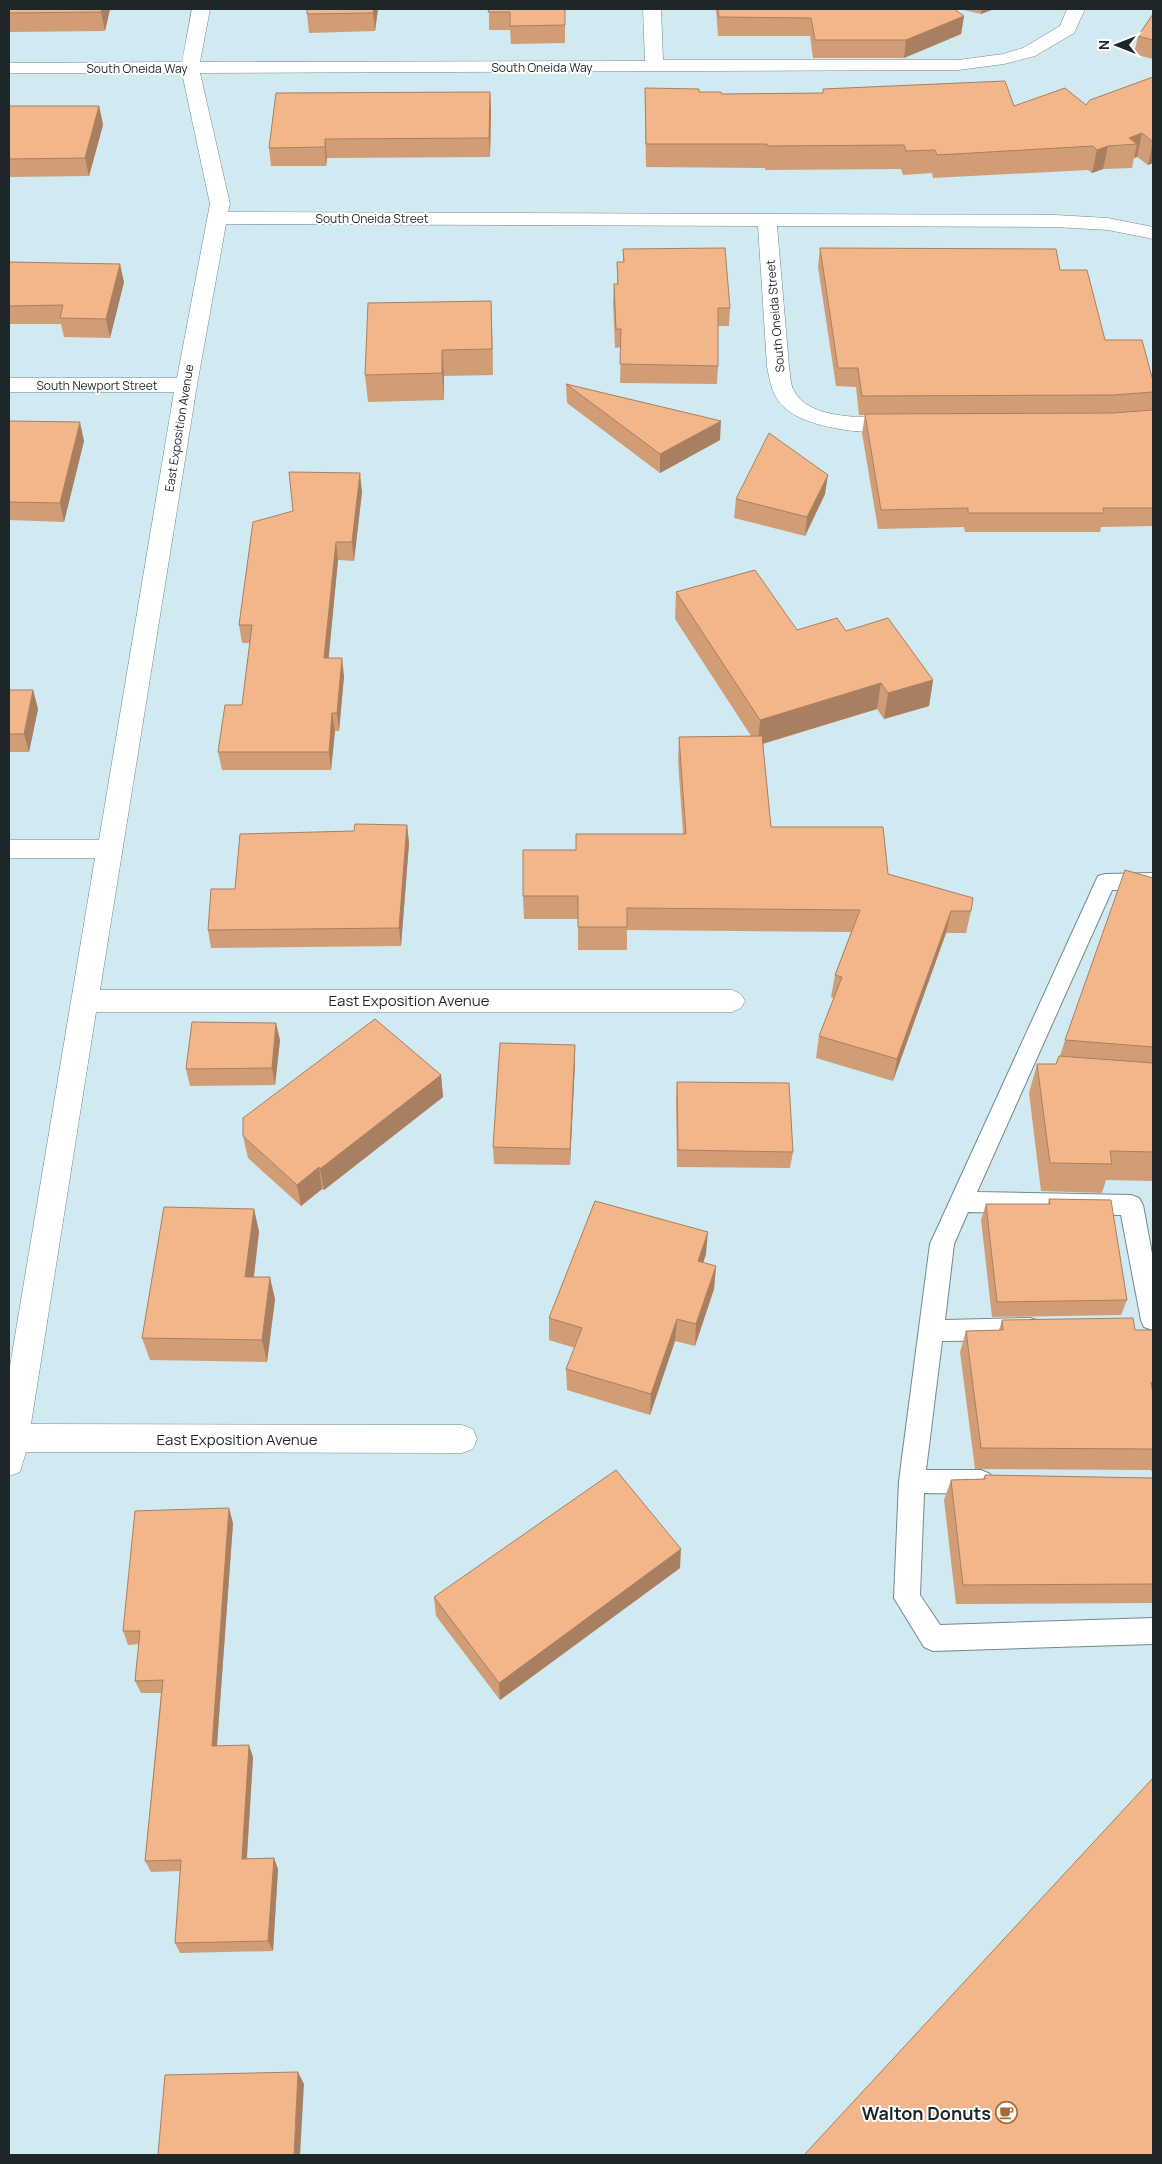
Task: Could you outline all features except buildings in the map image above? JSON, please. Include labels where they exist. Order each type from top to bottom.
[{"type":"street","name":"East Exposition Avenue","points":[[201,9],[190,68],[220,204],[186,384],[11,1450],[462,1439]]},
{"type":"street","points":[[652,9],[654,67]]},
{"type":"street","name":"South Oneida Way","points":[[9,68],[958,65],[1004,59],[1029,52],[1068,29],[1076,9]]},
{"type":"street","name":"South Oneida Street","points":[[217,218],[1055,221],[1108,224],[1153,233]]},
{"type":"street","name":"South Oneida Street","points":[[767,220],[778,366],[782,389],[793,404],[808,413],[850,424],[919,424]]},
{"type":"street","name":"South Newport Street","points":[[9,385],[186,384]]},
{"type":"street","points":[[9,849],[110,849]]},
{"type":"street","name":"East Exposition Avenue","points":[[85,1001],[732,1001]]},
{"type":"lane","points":[[1153,881],[1105,882],[1029,1073],[961,1202],[942,1244],[912,1481],[907,1598],[933,1638],[1153,1631]]},
{"type":"lane","points":[[961,1202],[1131,1204],[1147,1325]]},
{"type":"lane","points":[[931,1331],[1057,1329]]},
{"type":"lane","points":[[912,1481],[1001,1482]]},
{"type":"place","name":"Walton Donuts","points":[[1007,2113]]}]
